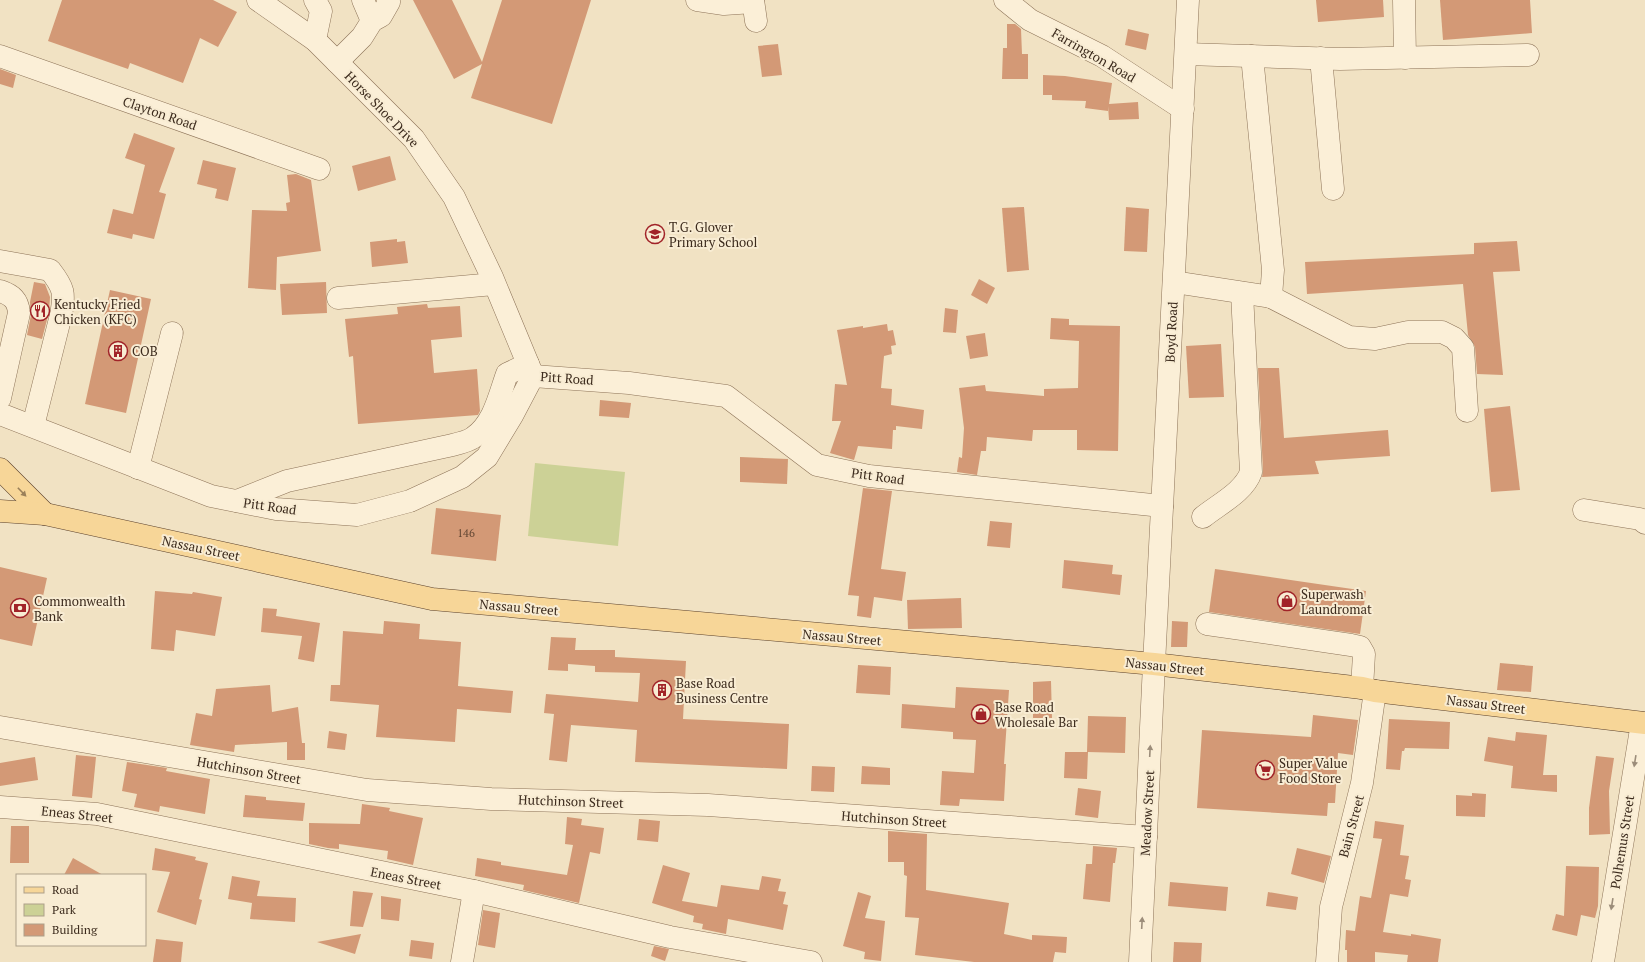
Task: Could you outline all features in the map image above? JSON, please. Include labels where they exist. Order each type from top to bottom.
[{"type":"main road","points":[[0,469],[45,514]]},
{"type":"main road","name":"Nassau Street","points":[[0,511],[45,514],[432,599],[1154,664],[1643,723]]},
{"type":"street","name":"Horse Shoe Drive","points":[[258,0],[315,40],[414,139],[454,197],[494,284],[530,370]]},
{"type":"street","points":[[315,0],[321,12],[315,40]]},
{"type":"street","points":[[363,0],[372,21]]},
{"type":"street","points":[[337,62],[362,37],[372,21],[381,16],[389,2],[388,0]]},
{"type":"street","points":[[697,0],[754,8]]},
{"type":"street","name":"Farrington Road","points":[[1005,0],[1031,10],[1183,109]]},
{"type":"street","name":"Boyd Road","points":[[1154,664],[1188,0]]},
{"type":"street","points":[[1404,0],[1405,58]]},
{"type":"street","points":[[1186,54],[1321,58],[1405,58],[1528,55]]},
{"type":"street","name":"Clayton Road","points":[[0,56],[319,169]]},
{"type":"street","points":[[1252,56],[1273,270],[1270,297]]},
{"type":"street","points":[[1321,58],[1334,189]]},
{"type":"street","points":[[0,261],[50,270],[61,285],[64,300],[33,426]]},
{"type":"street","points":[[1174,282],[1270,297],[1349,337],[1375,339],[1408,332],[1442,332],[1454,338],[1463,348],[1467,411]]},
{"type":"street","points":[[338,298],[494,284]]},
{"type":"street","points":[[0,291],[15,299],[18,304],[19,313],[0,398]]},
{"type":"street","points":[[1203,517],[1242,487],[1248,481],[1251,472],[1242,293]]},
{"type":"street","points":[[138,468],[172,333]]},
{"type":"street","points":[[238,501],[287,481],[448,446],[473,438],[485,427],[493,413],[507,374],[530,370]]},
{"type":"street","name":"Pitt Road","points":[[0,414],[211,496],[276,509],[357,515],[410,501],[462,478],[487,457],[513,414],[530,370],[726,396],[817,465],[869,476],[1162,506]]},
{"type":"street","points":[[1584,510],[1640,519],[1645,523]]},
{"type":"street","name":"Bain Street","points":[[1207,624],[1351,645],[1360,647],[1364,654],[1368,689],[1362,783],[1331,907],[1327,962]]},
{"type":"street","name":"Meadow Street","points":[[1140,962],[1154,664]]},
{"type":"street","name":"Polhemus Street","points":[[1603,962],[1643,723]]},
{"type":"street","name":"Hutchinson Street","points":[[0,727],[367,790],[491,799],[708,806],[1146,837]]},
{"type":"street","name":"Eneas Street","points":[[0,807],[97,814],[474,891],[670,937],[811,962]]},
{"type":"street","points":[[462,962],[474,891]]},
{"type":"green space","points":[[535,463],[625,472],[618,546],[528,536]]},
{"type":"building","points":[[62,0],[213,0],[237,12],[218,47],[200,38],[183,83],[130,63],[128,69],[48,41]]},
{"type":"building","points":[[413,0],[452,0],[482,62],[502,0],[591,0],[552,124],[471,98],[482,64],[454,79]]},
{"type":"building","points":[[1316,0],[1383,0],[1384,17],[1318,22]]},
{"type":"building","points":[[1440,0],[1530,0],[1532,33],[1443,40]]},
{"type":"building","points":[[1007,24],[1015,24],[1021,29],[1022,54],[1028,54],[1028,79],[1002,79],[1003,48],[1007,48]]},
{"type":"building","points":[[1128,29],[1149,34],[1146,50],[1125,45]]},
{"type":"building","points":[[778,44],[782,75],[762,77],[758,46]]},
{"type":"building","points":[[0,69],[16,75],[13,88],[0,84]]},
{"type":"building","points":[[1043,75],[1065,76],[1112,83],[1109,104],[1138,102],[1139,119],[1109,120],[1108,106],[1108,111],[1085,108],[1086,101],[1052,100],[1052,95],[1043,95]]},
{"type":"building","points":[[134,133],[175,148],[159,192],[166,194],[154,239],[133,234],[132,239],[107,233],[113,209],[133,214],[145,165],[125,158]]},
{"type":"building","points":[[390,156],[396,180],[358,191],[352,166]]},
{"type":"building","points":[[203,160],[236,168],[228,201],[215,198],[217,189],[197,184]]},
{"type":"building","points":[[296,174],[311,180],[321,251],[277,257],[276,290],[248,288],[252,210],[287,211],[286,203],[290,202],[287,175]]},
{"type":"building","points":[[1024,207],[1029,270],[1007,272],[1002,208]]},
{"type":"building","points":[[1126,207],[1149,209],[1147,252],[1124,251]]},
{"type":"building","points":[[397,239],[397,242],[405,241],[408,263],[372,267],[370,242]]},
{"type":"building","points":[[1517,241],[1520,271],[1493,272],[1503,375],[1477,374],[1475,347],[1468,335],[1463,284],[1307,294],[1305,262],[1474,254],[1474,243]]},
{"type":"building","points":[[979,279],[995,288],[987,304],[971,295]]},
{"type":"building","name":"Kentucky Fried Chicken (KFC)","points":[[34,282],[45,284],[50,297],[49,312],[42,339],[27,335],[31,315],[30,302]]},
{"type":"building","points":[[326,282],[327,313],[282,315],[280,284]]},
{"type":"building","name":"COB","points":[[110,290],[151,299],[126,413],[85,404]]},
{"type":"building","points":[[427,304],[428,308],[460,306],[462,337],[431,340],[434,373],[477,369],[480,411],[478,415],[358,424],[353,356],[349,357],[345,319],[398,314],[397,307]]},
{"type":"building","points":[[945,308],[958,310],[956,333],[943,332]]},
{"type":"building","points":[[1051,318],[1069,319],[1069,325],[1120,326],[1118,451],[1077,450],[1077,430],[1033,430],[1032,441],[987,437],[986,451],[981,451],[977,475],[957,472],[959,457],[962,458],[964,428],[959,388],[985,385],[986,391],[1044,396],[1044,389],[1078,388],[1079,341],[1050,339]]},
{"type":"building","points":[[887,324],[888,331],[893,330],[896,345],[891,346],[892,354],[884,356],[881,388],[892,389],[891,405],[924,410],[922,429],[896,426],[896,430],[893,430],[892,449],[858,446],[854,460],[830,453],[841,421],[832,421],[835,384],[847,385],[837,330]]},
{"type":"building","points":[[985,333],[988,356],[970,359],[966,336]]},
{"type":"building","points":[[1221,344],[1224,397],[1189,398],[1186,346]]},
{"type":"building","points":[[1258,368],[1279,368],[1284,438],[1388,430],[1390,456],[1315,461],[1319,474],[1262,477],[1263,471]]},
{"type":"building","points":[[600,400],[631,403],[629,418],[599,416]]},
{"type":"building","points":[[1510,406],[1520,490],[1491,492],[1484,409]]},
{"type":"building","points":[[740,457],[788,459],[787,484],[740,482]]},
{"type":"building","points":[[863,488],[892,491],[881,569],[906,572],[902,601],[874,597],[871,618],[857,616],[859,596],[848,595]]},
{"type":"building","points":[[436,508],[501,515],[496,561],[431,554]]},
{"type":"building","points":[[990,521],[1012,523],[1010,548],[987,546]]},
{"type":"building","points":[[1064,560],[1113,565],[1112,574],[1122,575],[1120,595],[1062,588]]},
{"type":"building","name":"Commonwealth Bank","points":[[0,567],[47,578],[32,646],[0,639]]},
{"type":"building","name":"Superwash Laundromat","points":[[1215,569],[1366,591],[1360,634],[1209,612]]},
{"type":"building","points":[[155,591],[192,594],[193,592],[222,597],[215,636],[176,630],[174,651],[151,649]]},
{"type":"building","points":[[961,598],[962,628],[908,629],[907,600]]},
{"type":"building","points":[[263,608],[277,609],[276,616],[320,623],[314,662],[298,659],[302,636],[261,632]]},
{"type":"building","points":[[384,621],[420,624],[419,639],[461,642],[458,686],[513,691],[511,713],[457,709],[455,742],[376,737],[379,705],[330,701],[331,685],[340,685],[343,631],[383,634]]},
{"type":"building","points":[[1172,621],[1188,622],[1187,647],[1171,647]]},
{"type":"building","name":"Base Road Business Centre","points":[[551,637],[576,638],[575,650],[615,650],[615,657],[686,661],[683,719],[789,724],[787,769],[635,762],[637,730],[571,725],[567,762],[549,760],[554,714],[544,713],[546,694],[638,702],[640,673],[595,672],[595,666],[568,664],[568,671],[548,670]]},
{"type":"building","points":[[1500,663],[1533,666],[1531,692],[1497,690]]},
{"type":"building","points":[[858,665],[891,667],[890,695],[856,693]]},
{"type":"building","points":[[1051,681],[1052,718],[1033,718],[1033,682]]},
{"type":"building","points":[[270,685],[272,712],[298,707],[302,743],[305,743],[305,760],[287,760],[287,742],[235,745],[234,752],[190,745],[196,713],[212,716],[216,689]]},
{"type":"building","points":[[956,687],[1009,690],[1004,764],[1006,764],[1004,801],[960,799],[959,806],[940,805],[942,771],[974,773],[976,740],[953,739],[953,732],[901,728],[902,704],[955,708]]},
{"type":"building","name":"Super Value Food Store","points":[[1313,715],[1358,720],[1353,755],[1338,753],[1335,803],[1328,803],[1327,816],[1197,808],[1202,730],[1311,737]]},
{"type":"building","points":[[1088,716],[1126,717],[1125,753],[1088,752],[1087,779],[1064,778],[1065,752],[1087,752]]},
{"type":"building","points":[[1389,719],[1450,722],[1449,749],[1405,748],[1404,751],[1402,751],[1400,770],[1386,769]]},
{"type":"building","points":[[329,731],[347,734],[345,750],[327,748]]},
{"type":"building","points":[[1516,732],[1547,735],[1543,775],[1557,775],[1557,792],[1511,788],[1513,766],[1484,761],[1488,737],[1515,741]]},
{"type":"building","points":[[76,755],[96,757],[92,798],[72,796]]},
{"type":"building","points":[[1596,756],[1614,758],[1609,791],[1610,834],[1589,835],[1589,808]]},
{"type":"building","points":[[35,757],[38,780],[0,786],[0,763]]},
{"type":"building","points":[[127,762],[167,768],[166,771],[210,779],[205,814],[160,806],[159,812],[134,807],[137,794],[122,791]]},
{"type":"building","points":[[812,766],[835,767],[834,792],[811,791]]},
{"type":"building","points":[[862,766],[890,768],[890,785],[861,784]]},
{"type":"building","points":[[1078,788],[1101,791],[1098,818],[1075,815]]},
{"type":"building","points":[[1472,793],[1486,794],[1485,817],[1456,816],[1456,795],[1472,796]]},
{"type":"building","points":[[245,795],[266,797],[266,800],[305,803],[303,821],[243,817]]},
{"type":"building","points":[[362,804],[390,808],[389,811],[423,818],[413,865],[387,859],[388,851],[339,844],[339,849],[309,844],[309,823],[360,824]]},
{"type":"building","points":[[567,817],[582,819],[581,825],[604,828],[600,854],[590,852],[579,903],[523,890],[524,885],[475,876],[477,858],[501,862],[501,865],[567,875],[573,845],[565,844]]},
{"type":"building","points":[[639,819],[660,821],[658,842],[637,840]]},
{"type":"building","points":[[1375,821],[1404,825],[1400,855],[1409,856],[1405,879],[1411,880],[1408,897],[1390,894],[1383,932],[1411,936],[1411,934],[1441,939],[1438,962],[1407,962],[1408,955],[1375,952],[1375,962],[1347,962],[1347,950],[1345,950],[1346,930],[1355,931],[1360,896],[1371,898],[1382,839],[1373,838]]},
{"type":"building","points":[[11,826],[29,826],[29,863],[10,863]]},
{"type":"building","points":[[888,831],[927,834],[926,890],[1009,903],[1004,934],[1032,940],[1032,935],[1067,937],[1066,953],[1055,952],[1053,962],[974,962],[915,955],[919,918],[905,917],[907,876],[904,875],[904,862],[888,862]]},
{"type":"building","points":[[1093,846],[1117,848],[1115,863],[1113,863],[1110,902],[1083,899],[1086,864],[1092,864]]},
{"type":"building","points":[[155,848],[196,857],[195,860],[208,863],[199,899],[202,900],[196,925],[157,912],[170,872],[152,870]]},
{"type":"building","points":[[1297,848],[1331,856],[1324,883],[1291,874]]},
{"type":"building","points":[[73,858],[101,874],[65,874]]},
{"type":"building","points":[[663,865],[690,873],[682,901],[717,907],[721,885],[759,890],[762,876],[781,879],[778,891],[786,892],[783,904],[788,905],[783,930],[728,919],[726,934],[702,929],[703,924],[693,922],[694,916],[652,903]]},
{"type":"building","points":[[1566,866],[1599,867],[1598,906],[1595,918],[1581,915],[1577,936],[1552,930],[1556,914],[1564,916]]},
{"type":"building","points":[[232,876],[260,881],[257,896],[296,898],[295,922],[250,919],[252,903],[228,899]]},
{"type":"building","points":[[1170,882],[1228,887],[1226,911],[1168,906]]},
{"type":"building","points":[[353,891],[373,893],[363,927],[350,926]]},
{"type":"building","points":[[858,892],[871,896],[865,918],[885,921],[881,961],[864,959],[865,952],[843,946]]},
{"type":"building","points":[[1268,892],[1298,897],[1296,910],[1266,906]]},
{"type":"building","points":[[381,896],[401,899],[399,921],[381,919]]},
{"type":"building","points":[[483,910],[500,913],[495,948],[478,945]]},
{"type":"building","points":[[361,934],[355,954],[317,942]]},
{"type":"building","points":[[156,939],[183,942],[181,962],[153,962]]},
{"type":"building","points":[[411,940],[434,943],[432,959],[409,956]]},
{"type":"building","points":[[1174,942],[1202,943],[1201,962],[1173,962]]},
{"type":"building","points":[[654,946],[669,949],[665,961],[651,956]]},
{"type":"place","name":"T.G. Glover Primary School","points":[[655,234]]},
{"type":"place","name":"Kentucky Fried Chicken (KFC)","points":[[40,311]]},
{"type":"place","name":"COB","points":[[118,351]]},
{"type":"place","name":"Superwash Laundromat","points":[[1287,601]]},
{"type":"place","name":"Commonwealth Bank","points":[[20,608]]},
{"type":"place","name":"Base Road Business Centre","points":[[662,690]]},
{"type":"place","name":"Base Road Wholesale Bar","points":[[981,714]]},
{"type":"place","name":"Super Value Food Store","points":[[1265,770]]}]
